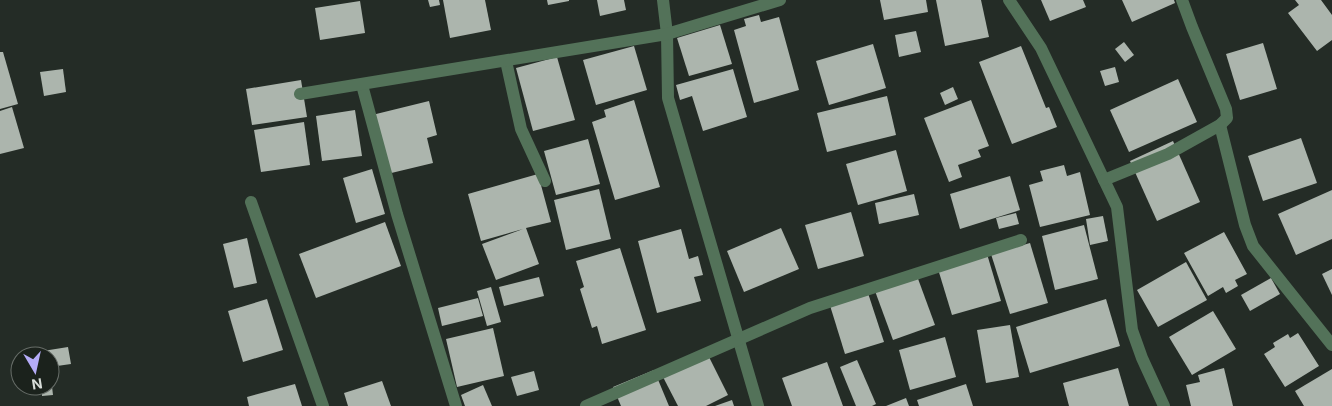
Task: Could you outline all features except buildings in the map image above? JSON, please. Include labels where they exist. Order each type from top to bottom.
[{"type":"street","points":[[663,0],[667,34],[668,98],[758,406]]},
{"type":"street","points":[[300,94],[667,34],[780,0]]},
{"type":"street","points":[[1009,0],[1042,48],[1117,208],[1132,330],[1142,358],[1164,406]]},
{"type":"street","points":[[1104,180],[1168,154],[1220,126],[1227,118],[1226,109],[1182,0]]},
{"type":"street","points":[[506,61],[522,129],[544,181]]},
{"type":"street","points":[[362,85],[397,214],[456,406]]},
{"type":"street","points":[[1220,126],[1245,225],[1253,246],[1332,345]]},
{"type":"street","points":[[251,202],[323,406]]},
{"type":"street","points":[[594,404],[810,308],[1021,240]]}]
